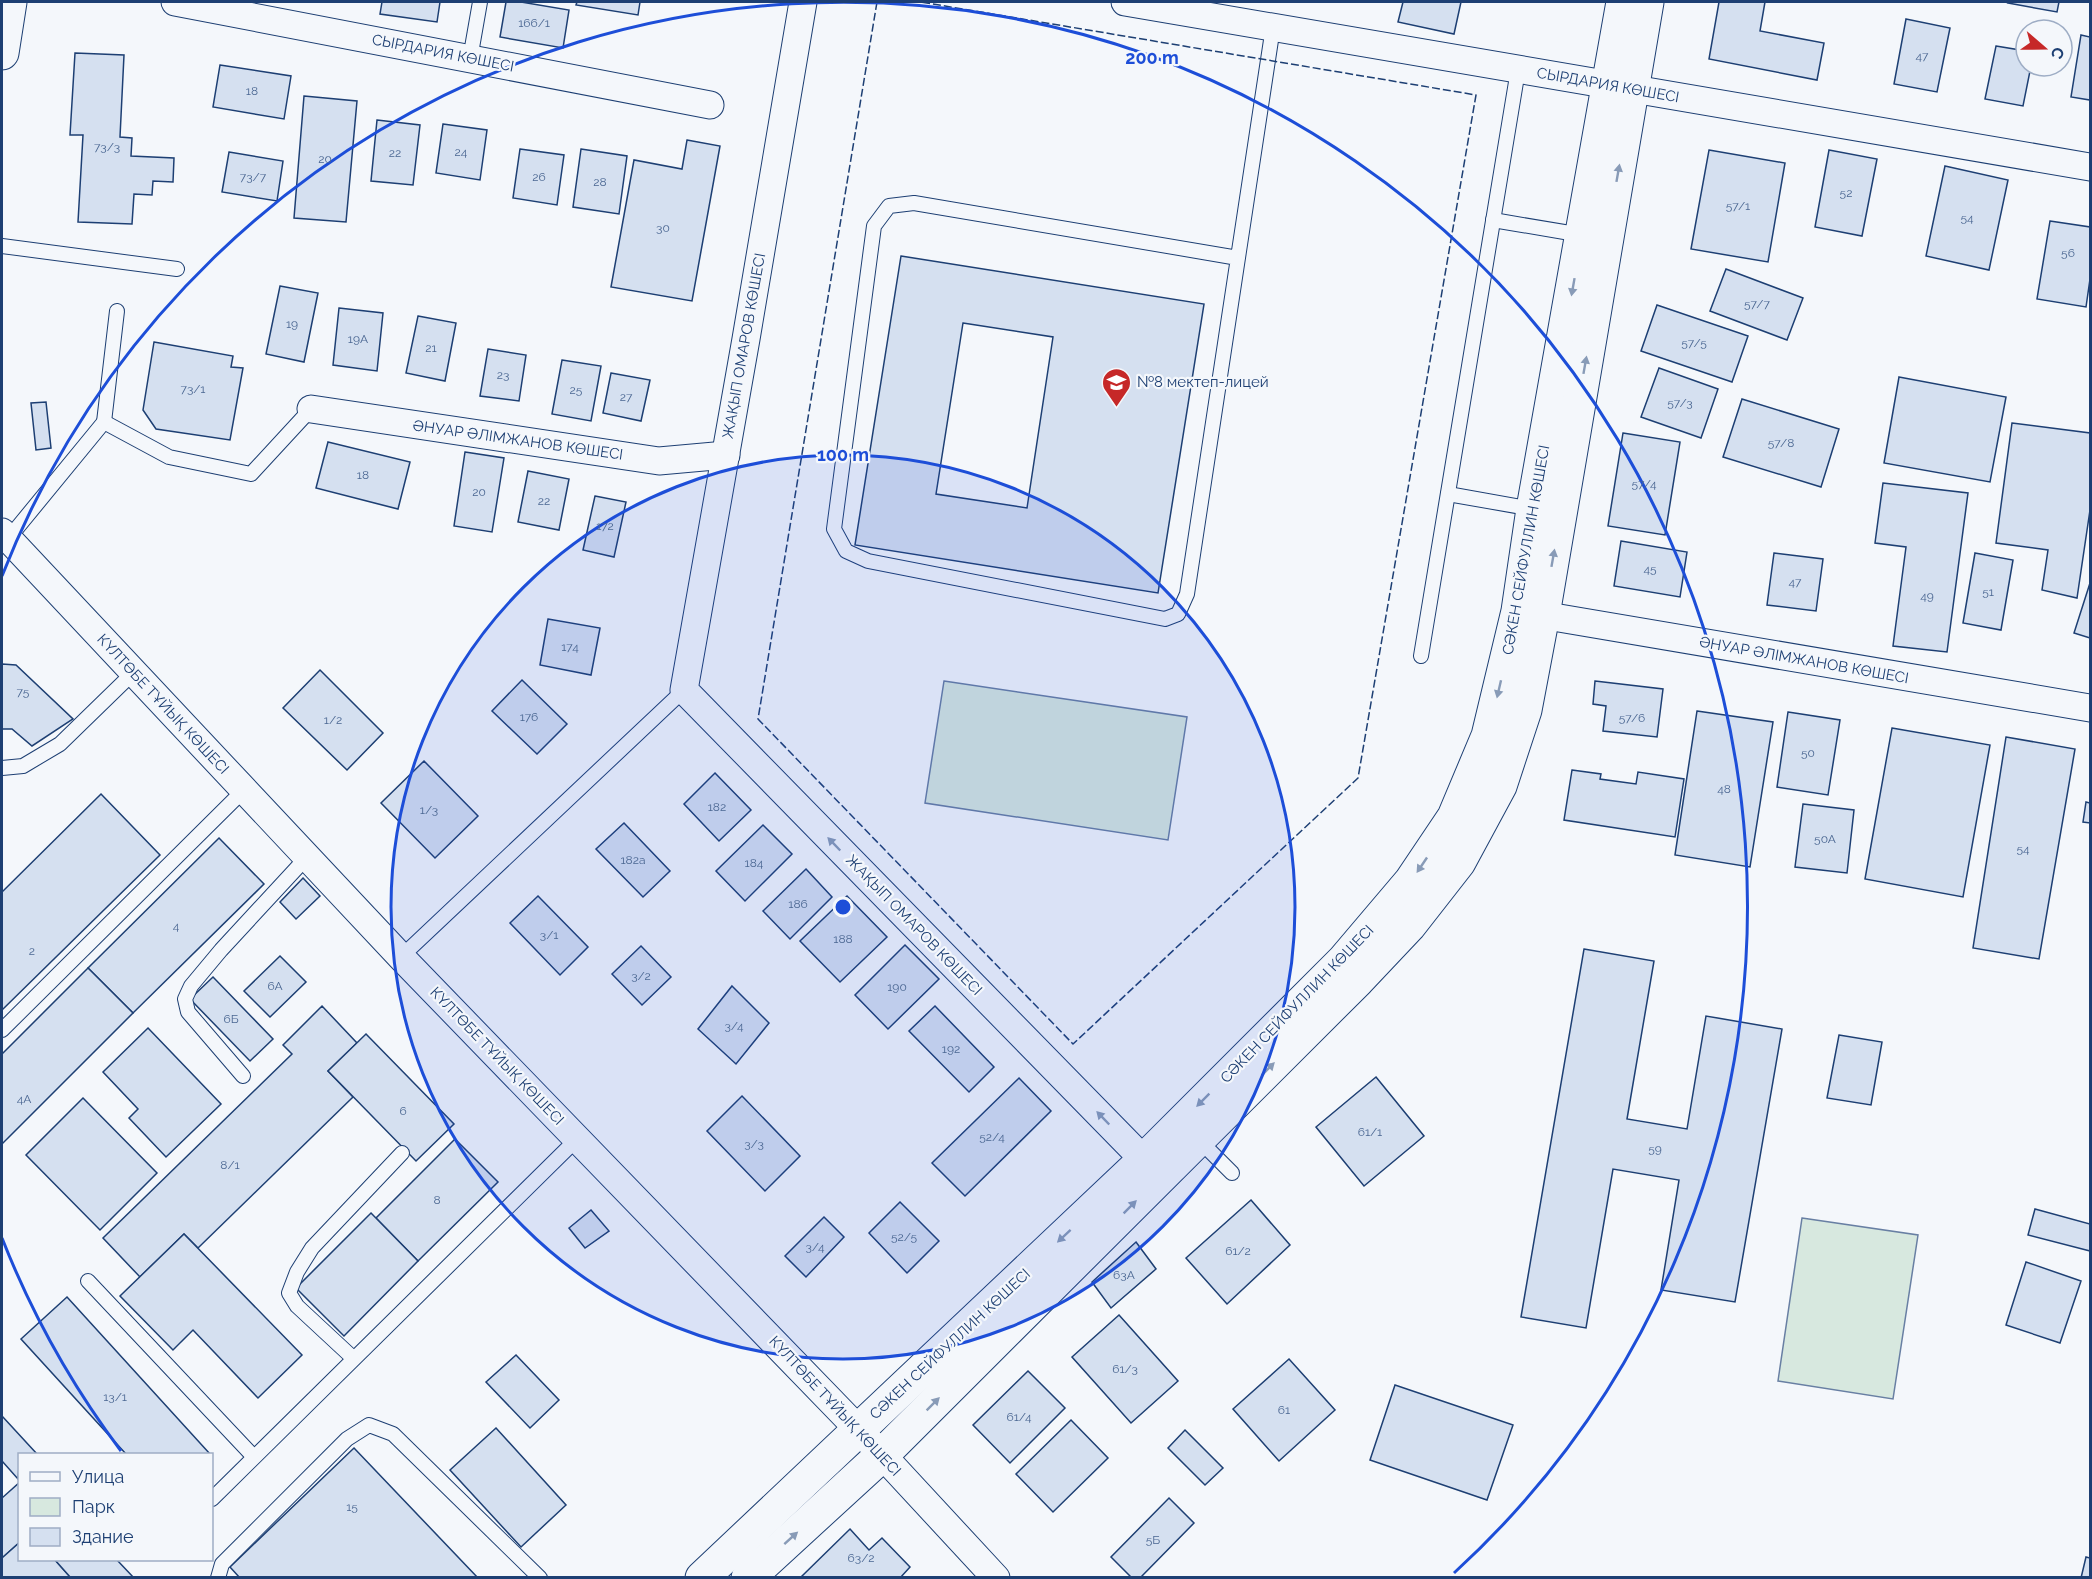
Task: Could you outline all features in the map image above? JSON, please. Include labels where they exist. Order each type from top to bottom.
[{"type":"street","points":[[2,53],[10,2]]},
{"type":"street","name":"СЫРДАРИЯ КӨШЕСІ","points":[[175,2],[229,7],[470,59],[710,105]]},
{"type":"street","name":"ЖАҚЫП ОМАРОВ КӨШЕСІ","points":[[803,2],[684,690],[1144,1160]]},
{"type":"street","name":"СЫРДАРИЯ КӨШЕСІ","points":[[1125,2],[2091,167]]},
{"type":"street","name":"СӘКЕН СЕЙФУЛЛИН КӨШЕСІ","points":[[702,1578],[1144,1160],[1344,960],[1417,872],[1454,817],[1488,736],[1530,613],[1621,88],[1623,2]]},
{"type":"street","name":"СӘКЕН СЕЙФУЛЛИН КӨШЕСІ","points":[[748,1578],[882,1455],[1358,980],[1409,926],[1459,862],[1500,786],[1525,710],[1533,509],[1582,235],[1621,88],[1647,2]]},
{"type":"street","name":"ӘНУАР ӘЛІМЖАНОВ КӨШЕСІ","points":[[311,409],[659,461],[726,456]]},
{"type":"street","name":"КҮЛТӨБЕ ТҰЙЫҚ КӨШЕСІ","points":[[5,535],[401,957],[860,1430],[992,1576]]},
{"type":"street","name":"ӘНУАР ӘЛІМЖАНОВ КӨШЕСІ","points":[[1530,613],[2091,708]]},
{"type":"lane","points":[[470,59],[480,2]]},
{"type":"lane","points":[[1238,258],[914,203],[889,207],[874,226],[834,528],[846,551],[868,561],[1165,620],[1178,614],[1187,594],[1238,258],[1273,27]]},
{"type":"lane","points":[[1421,656],[1518,70]]},
{"type":"lane","points":[[1493,220],[1582,235]]},
{"type":"lane","points":[[2,246],[177,269]]},
{"type":"lane","points":[[5,535],[104,422],[117,311]]},
{"type":"lane","points":[[104,422],[169,457],[251,474],[311,409]]},
{"type":"lane","points":[[1448,494],[1533,509]]},
{"type":"lane","points":[[2,768],[23,766],[60,744],[134,672]]},
{"type":"lane","points":[[401,957],[684,690]]},
{"type":"lane","points":[[2,1030],[244,790]]},
{"type":"lane","points":[[243,1076],[188,1012],[185,999],[191,986],[221,951],[307,857]]},
{"type":"lane","points":[[213,1498],[577,1139]]},
{"type":"lane","points":[[1198,1139],[1232,1173]]},
{"type":"lane","points":[[353,1358],[297,1306],[289,1293],[297,1272],[312,1248],[402,1153]]},
{"type":"lane","points":[[88,1281],[253,1456]]},
{"type":"lane","points":[[218,1578],[222,1564],[347,1439],[369,1425],[393,1434],[540,1578]]},
{"type":"green space","points":[[944,681],[1187,717],[1168,840],[925,803]]},
{"type":"green space","points":[[1802,1218],[1918,1235],[1893,1399],[1778,1381]]},
{"type":"building","points":[[382,2],[440,2],[437,22],[380,14]]},
{"type":"building","points":[[506,2],[521,2],[569,10],[563,48],[500,37]]},
{"type":"building","points":[[577,2],[640,2],[638,15],[576,5]]},
{"type":"building","points":[[1403,2],[1461,2],[1454,34],[1398,22]]},
{"type":"building","points":[[1719,2],[1765,2],[1760,31],[1824,43],[1817,80],[1709,59]]},
{"type":"building","points":[[2009,2],[2059,2],[2057,12]]},
{"type":"building","points":[[1906,19],[1950,28],[1937,92],[1894,84]]},
{"type":"building","points":[[2081,35],[2090,37],[2090,100],[2071,97]]},
{"type":"building","points":[[1996,46],[2014,49],[2014,78],[2029,78],[2023,106],[1985,99]]},
{"type":"building","points":[[75,53],[124,55],[120,137],[132,138],[131,156],[174,158],[173,182],[153,181],[152,195],[134,194],[132,224],[78,222],[83,135],[70,135]]},
{"type":"building","points":[[220,65],[291,76],[284,119],[213,107]]},
{"type":"building","points":[[304,96],[357,101],[346,222],[294,218]]},
{"type":"building","points":[[377,120],[420,125],[413,185],[371,181]]},
{"type":"building","points":[[443,124],[487,130],[480,180],[436,173]]},
{"type":"building","points":[[687,140],[720,146],[692,301],[611,287],[634,160],[682,169]]},
{"type":"building","points":[[520,149],[564,155],[557,205],[513,198]]},
{"type":"building","points":[[581,149],[627,156],[619,214],[573,207]]},
{"type":"building","points":[[1709,150],[1785,163],[1768,262],[1691,249]]},
{"type":"building","points":[[1829,150],[1877,159],[1862,236],[1815,227]]},
{"type":"building","points":[[229,152],[283,161],[277,201],[222,192]]},
{"type":"building","points":[[1945,166],[2008,180],[1989,270],[1926,256]]},
{"type":"building","points":[[2050,221],[2090,227],[2090,279],[2086,307],[2037,299]]},
{"type":"building","points":[[901,256],[1204,304],[1158,593],[855,545]],"holes":[[[963,323],[1053,337],[1027,508],[936,494]]]},
{"type":"building","points":[[1726,269],[1803,298],[1787,340],[1710,311]]},
{"type":"building","points":[[280,286],[318,293],[304,362],[266,354]]},
{"type":"building","points":[[1657,305],[1748,336],[1732,382],[1641,351]]},
{"type":"building","points":[[339,308],[383,313],[377,371],[333,365]]},
{"type":"building","points":[[418,316],[456,323],[445,381],[406,373]]},
{"type":"building","points":[[154,342],[233,356],[231,367],[243,368],[230,440],[156,429],[143,410]]},
{"type":"building","points":[[488,349],[526,355],[519,401],[480,396]]},
{"type":"building","points":[[562,360],[601,366],[591,421],[552,414]]},
{"type":"building","points":[[1659,368],[1718,389],[1701,438],[1641,417]]},
{"type":"building","points":[[611,373],[650,380],[641,421],[603,413]]},
{"type":"building","points":[[1899,377],[2006,397],[1990,482],[1884,463]]},
{"type":"building","points":[[1742,399],[1839,429],[1821,487],[1723,457]]},
{"type":"building","points":[[46,402],[51,448],[36,450],[31,403]]},
{"type":"building","points":[[2012,423],[2090,433],[2090,510],[2077,598],[2042,590],[2048,550],[1996,543]]},
{"type":"building","points":[[1623,433],[1680,442],[1665,535],[1608,526]]},
{"type":"building","points":[[328,442],[410,462],[398,509],[316,488]]},
{"type":"building","points":[[465,452],[504,458],[492,532],[454,526]]},
{"type":"building","points":[[528,471],[569,479],[559,530],[518,522]]},
{"type":"building","points":[[1883,483],[1968,493],[1947,652],[1893,646],[1906,547],[1875,543]]},
{"type":"building","points":[[595,496],[626,502],[614,557],[583,550]]},
{"type":"building","points":[[1621,541],[1687,552],[1680,597],[1614,586]]},
{"type":"building","points":[[1774,553],[1823,559],[1816,611],[1767,605]]},
{"type":"building","points":[[1975,553],[2013,560],[2001,630],[1963,623]]},
{"type":"building","points":[[2090,583],[2090,638],[2074,633]]},
{"type":"building","points":[[548,619],[600,628],[591,675],[540,665]]},
{"type":"building","points":[[2,664],[16,665],[73,719],[32,746],[12,729],[2,729]]},
{"type":"building","points":[[320,670],[383,733],[347,770],[283,708]]},
{"type":"building","points":[[522,680],[567,724],[537,754],[492,711]]},
{"type":"building","points":[[1595,681],[1663,689],[1657,737],[1603,731],[1606,706],[1593,704]]},
{"type":"building","points":[[1697,711],[1773,722],[1750,867],[1675,855]]},
{"type":"building","points":[[1788,712],[1840,720],[1828,795],[1777,787]]},
{"type":"building","points":[[1892,728],[1990,745],[1963,897],[1865,879]]},
{"type":"building","points":[[2006,737],[2075,749],[2039,959],[1973,948]]},
{"type":"building","points":[[424,761],[478,816],[435,858],[381,803]]},
{"type":"building","points":[[1572,770],[1601,774],[1600,779],[1636,784],[1638,772],[1684,779],[1675,837],[1564,820]]},
{"type":"building","points":[[715,773],[751,810],[719,841],[684,804]]},
{"type":"building","points":[[101,794],[160,855],[2,1010],[2,892]]},
{"type":"building","points":[[2086,802],[2090,803],[2090,823],[2083,822]]},
{"type":"building","points":[[1803,804],[1854,810],[1847,873],[1795,867]]},
{"type":"building","points":[[624,823],[670,871],[643,897],[596,849]]},
{"type":"building","points":[[763,825],[792,854],[745,901],[716,871]]},
{"type":"building","points":[[219,838],[264,884],[133,1013],[88,968]]},
{"type":"building","points":[[806,869],[832,897],[790,939],[763,911]]},
{"type":"building","points":[[303,878],[320,896],[296,919],[280,902]]},
{"type":"building","points":[[538,896],[588,947],[560,975],[510,923]]},
{"type":"building","points":[[847,896],[887,937],[840,982],[800,941]]},
{"type":"building","points":[[905,945],[939,979],[888,1029],[855,995]]},
{"type":"building","points":[[641,946],[671,977],[642,1005],[612,974]]},
{"type":"building","points":[[1584,949],[1654,961],[1627,1119],[1687,1129],[1706,1016],[1782,1029],[1735,1302],[1661,1290],[1679,1180],[1613,1169],[1586,1328],[1521,1317]]},
{"type":"building","points":[[280,956],[306,982],[270,1017],[244,991]]},
{"type":"building","points":[[88,968],[133,1013],[2,1144],[2,1054]]},
{"type":"building","points":[[213,977],[273,1039],[250,1061],[190,999]]},
{"type":"building","points":[[732,986],[769,1023],[736,1064],[698,1029]]},
{"type":"building","points":[[322,1006],[357,1043],[328,1071],[353,1097],[198,1248],[184,1234],[140,1277],[103,1238],[292,1054],[283,1045]]},
{"type":"building","points":[[935,1006],[994,1067],[969,1092],[909,1031]]},
{"type":"building","points":[[148,1028],[221,1104],[166,1157],[129,1118],[138,1109],[103,1072]]},
{"type":"building","points":[[366,1034],[454,1124],[416,1161],[328,1071]]},
{"type":"building","points":[[1839,1035],[1882,1042],[1871,1105],[1827,1098]]},
{"type":"building","points":[[1376,1077],[1424,1136],[1364,1186],[1316,1127]]},
{"type":"building","points":[[1019,1078],[1051,1111],[965,1196],[932,1163]]},
{"type":"building","points":[[742,1096],[800,1156],[765,1191],[707,1131]]},
{"type":"building","points":[[83,1098],[157,1173],[100,1230],[26,1155]]},
{"type":"building","points":[[455,1139],[498,1182],[418,1261],[376,1218]]},
{"type":"building","points":[[1251,1200],[1290,1245],[1227,1304],[1186,1258]]},
{"type":"building","points":[[900,1202],[939,1241],[907,1273],[869,1233]]},
{"type":"building","points":[[2035,1209],[2090,1224],[2090,1251],[2028,1235]]},
{"type":"building","points":[[591,1210],[609,1231],[585,1248],[569,1228]]},
{"type":"building","points":[[371,1213],[418,1261],[344,1336],[296,1288]]},
{"type":"building","points":[[824,1217],[844,1237],[806,1277],[785,1256]]},
{"type":"building","points":[[184,1234],[302,1355],[258,1398],[193,1330],[173,1350],[120,1296]]},
{"type":"building","points":[[1136,1242],[1156,1269],[1111,1308],[1092,1282]]},
{"type":"building","points":[[2026,1262],[2081,1281],[2060,1343],[2006,1325]]},
{"type":"building","points":[[67,1297],[209,1453],[125,1453],[21,1339]]},
{"type":"building","points":[[1119,1315],[1178,1381],[1131,1423],[1072,1357]]},
{"type":"building","points":[[516,1355],[559,1400],[530,1428],[486,1382]]},
{"type":"building","points":[[1289,1359],[1335,1410],[1279,1461],[1233,1409]]},
{"type":"building","points":[[1028,1371],[1065,1408],[1010,1463],[973,1425]]},
{"type":"building","points":[[1395,1385],[1513,1425],[1487,1500],[1370,1460]]},
{"type":"building","points":[[2,1416],[36,1453],[18,1453],[18,1479],[2,1461]]},
{"type":"building","points":[[1071,1420],[1108,1458],[1053,1512],[1016,1474]]},
{"type":"building","points":[[496,1428],[566,1505],[521,1547],[450,1470]]},
{"type":"building","points":[[1185,1430],[1223,1468],[1205,1485],[1168,1448]]},
{"type":"building","points":[[354,1448],[478,1578],[240,1578],[230,1567]]},
{"type":"building","points":[[18,1484],[18,1544],[2,1558],[2,1498]]},
{"type":"building","points":[[1169,1498],[1194,1523],[1140,1578],[1132,1578],[1111,1557]]},
{"type":"building","points":[[850,1529],[869,1550],[882,1538],[910,1567],[900,1578],[800,1578]]},
{"type":"building","points":[[18,1544],[18,1561],[56,1561],[71,1578],[2,1578],[2,1558]]},
{"type":"building","points":[[2086,1557],[2090,1558],[2090,1578],[2081,1578]]},
{"type":"building","points":[[56,1561],[118,1561],[134,1578],[71,1578]]},
{"type":"fence","points":[[877,2],[758,719],[1073,1044],[1358,778],[1476,95],[921,2]]},
{"type":"place","name":"№8 мектеп-лицей","points":[[1116,408]]}]
